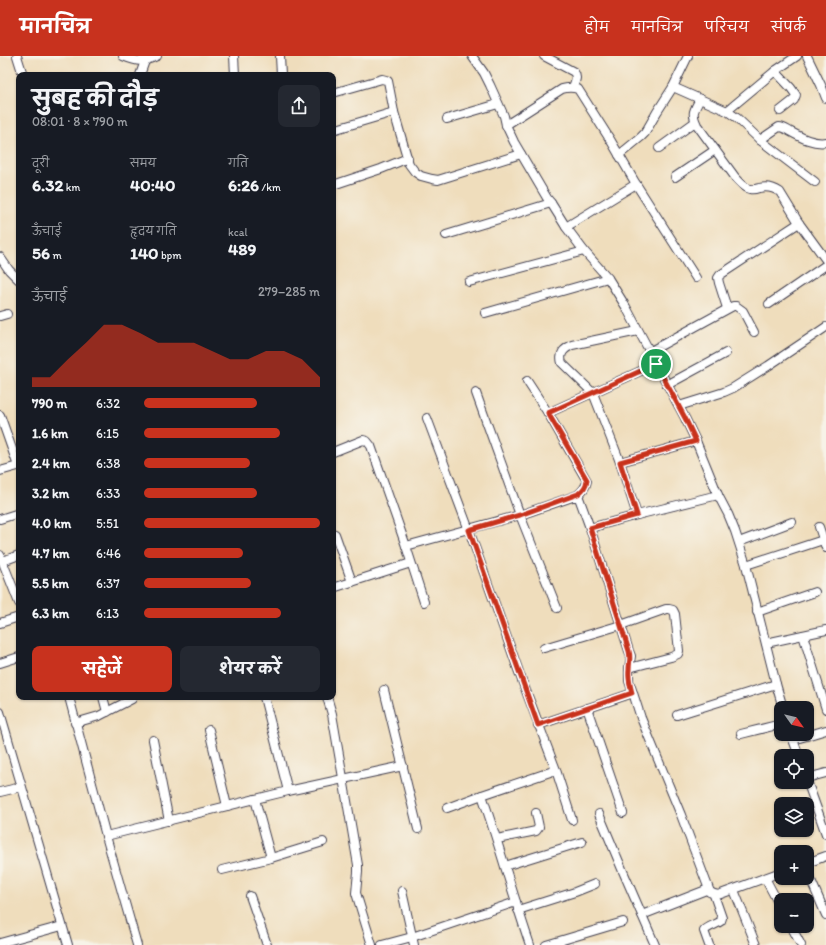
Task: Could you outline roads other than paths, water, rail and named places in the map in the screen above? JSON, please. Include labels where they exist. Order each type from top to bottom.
[{"type":"street","points":[[16,56],[22,72]]},
{"type":"street","points":[[122,56],[145,61],[157,56]]},
{"type":"street","points":[[234,56],[235,72]]},
{"type":"street","points":[[280,56],[282,72]]},
{"type":"street","points":[[472,56],[484,73],[514,142],[566,227],[584,251],[608,278],[626,307],[696,441],[739,542],[781,701]]},
{"type":"street","points":[[544,56],[574,72],[576,78],[573,87]]},
{"type":"street","points":[[619,154],[641,137],[673,87],[688,56]]},
{"type":"street","points":[[727,111],[775,70],[797,56]]},
{"type":"street","points":[[807,56],[826,98]]},
{"type":"street","points":[[141,72],[145,61]]},
{"type":"street","points":[[775,70],[796,96],[794,100],[780,111]]},
{"type":"street","points":[[336,92],[382,79],[388,81],[394,112],[410,164],[415,172],[432,180],[438,180],[521,154]]},
{"type":"street","points":[[506,125],[562,89],[567,87],[578,89],[582,93],[636,184],[696,278]]},
{"type":"street","points":[[673,87],[727,111],[760,140],[815,182]]},
{"type":"street","points":[[700,99],[693,115],[695,122],[735,177],[749,189],[754,190],[768,186],[780,192],[799,223],[826,260]]},
{"type":"street","points":[[446,119],[498,104]]},
{"type":"street","points":[[336,129],[394,112]]},
{"type":"street","points":[[659,148],[695,122]]},
{"type":"street","points":[[760,140],[779,127],[783,127],[810,141],[826,142]]},
{"type":"street","points":[[675,177],[715,150]]},
{"type":"street","points":[[336,183],[381,169],[408,158]]},
{"type":"street","points":[[566,227],[636,184]]},
{"type":"street","points":[[446,235],[551,203]]},
{"type":"street","points":[[727,308],[719,283],[718,278],[720,275],[799,223]]},
{"type":"street","points":[[468,282],[584,251]]},
{"type":"street","points":[[0,257],[16,277]]},
{"type":"street","points":[[769,304],[826,265]]},
{"type":"street","points":[[485,313],[608,278]]},
{"type":"street","points":[[649,352],[727,308],[736,306],[743,312],[754,332]]},
{"type":"street","points":[[679,406],[724,392],[768,366],[826,327]]},
{"type":"street","points":[[637,515],[620,462],[593,393],[562,363],[560,358],[564,349],[572,345],[638,331]]},
{"type":"street","points":[[667,385],[726,353]]},
{"type":"street","points":[[548,413],[656,364]]},
{"type":"street","points":[[406,546],[520,515],[578,494],[584,490],[587,480],[548,413],[527,381]]},
{"type":"street","points":[[476,393],[520,515],[556,608]]},
{"type":"street","points":[[0,415],[16,458]]},
{"type":"street","points":[[427,418],[469,530],[538,725],[556,770],[572,820]]},
{"type":"street","points":[[336,451],[363,440],[369,443],[406,546],[424,602]]},
{"type":"street","points":[[620,462],[696,441]]},
{"type":"street","points":[[0,471],[16,467]]},
{"type":"street","points":[[578,494],[630,656],[629,681],[632,693],[722,918],[722,921],[705,929],[704,931],[709,945]]},
{"type":"street","points":[[590,528],[718,495]]},
{"type":"street","points":[[0,520],[16,514]]},
{"type":"street","points":[[739,542],[792,522]]},
{"type":"street","points":[[820,527],[826,548]]},
{"type":"street","points":[[336,537],[352,582]]},
{"type":"street","points":[[746,565],[823,540]]},
{"type":"street","points":[[16,556],[1,558],[16,596]]},
{"type":"street","points":[[336,587],[411,563]]},
{"type":"street","points":[[758,612],[815,592]]},
{"type":"street","points":[[544,648],[621,625],[666,609],[673,610],[675,614],[679,651],[678,654],[672,657],[629,668]]},
{"type":"street","points":[[0,623],[16,618]]},
{"type":"street","points":[[766,643],[826,630]]},
{"type":"street","points":[[803,635],[826,709]]},
{"type":"street","points":[[0,663],[16,658]]},
{"type":"street","points":[[677,714],[776,684]]},
{"type":"street","points":[[384,690],[418,829]]},
{"type":"street","points":[[538,725],[632,693]]},
{"type":"street","points":[[70,700],[137,945]]},
{"type":"street","points":[[104,700],[107,712]]},
{"type":"street","points":[[76,723],[107,712],[130,700]]},
{"type":"street","points":[[265,700],[288,791]]},
{"type":"street","points":[[328,700],[332,714],[344,779],[358,865],[356,893],[372,945]]},
{"type":"street","points":[[587,708],[623,813]]},
{"type":"street","points":[[0,712],[68,945]]},
{"type":"street","points":[[741,734],[774,726]]},
{"type":"street","points":[[209,730],[227,806]]},
{"type":"street","points":[[814,732],[826,730]]},
{"type":"street","points":[[153,740],[169,821]]},
{"type":"street","points":[[106,836],[288,791],[403,766]]},
{"type":"street","points":[[447,808],[556,770]]},
{"type":"street","points":[[814,777],[826,773]]},
{"type":"street","points":[[0,792],[21,787]]},
{"type":"street","points":[[810,789],[826,834]]},
{"type":"street","points":[[482,795],[530,945]]},
{"type":"street","points":[[255,799],[271,858]]},
{"type":"street","points":[[497,839],[536,831],[538,827],[536,813]]},
{"type":"street","points":[[599,814],[655,945]]},
{"type":"street","points":[[222,870],[271,858],[323,842]]},
{"type":"street","points":[[505,866],[582,842]]},
{"type":"street","points":[[814,860],[826,856]]},
{"type":"street","points":[[642,915],[706,890],[718,895],[774,875]]},
{"type":"street","points":[[765,878],[774,895]]},
{"type":"street","points":[[382,945],[413,941],[517,906],[575,892],[595,884]]},
{"type":"street","points":[[813,885],[826,915]]},
{"type":"street","points":[[734,890],[756,945]]},
{"type":"street","points":[[402,891],[413,941]]},
{"type":"street","points":[[250,896],[267,945]]},
{"type":"street","points":[[546,945],[623,922]]},
{"type":"street","points":[[0,943],[62,926]]},
{"type":"street","points":[[794,933],[801,945]]}]
